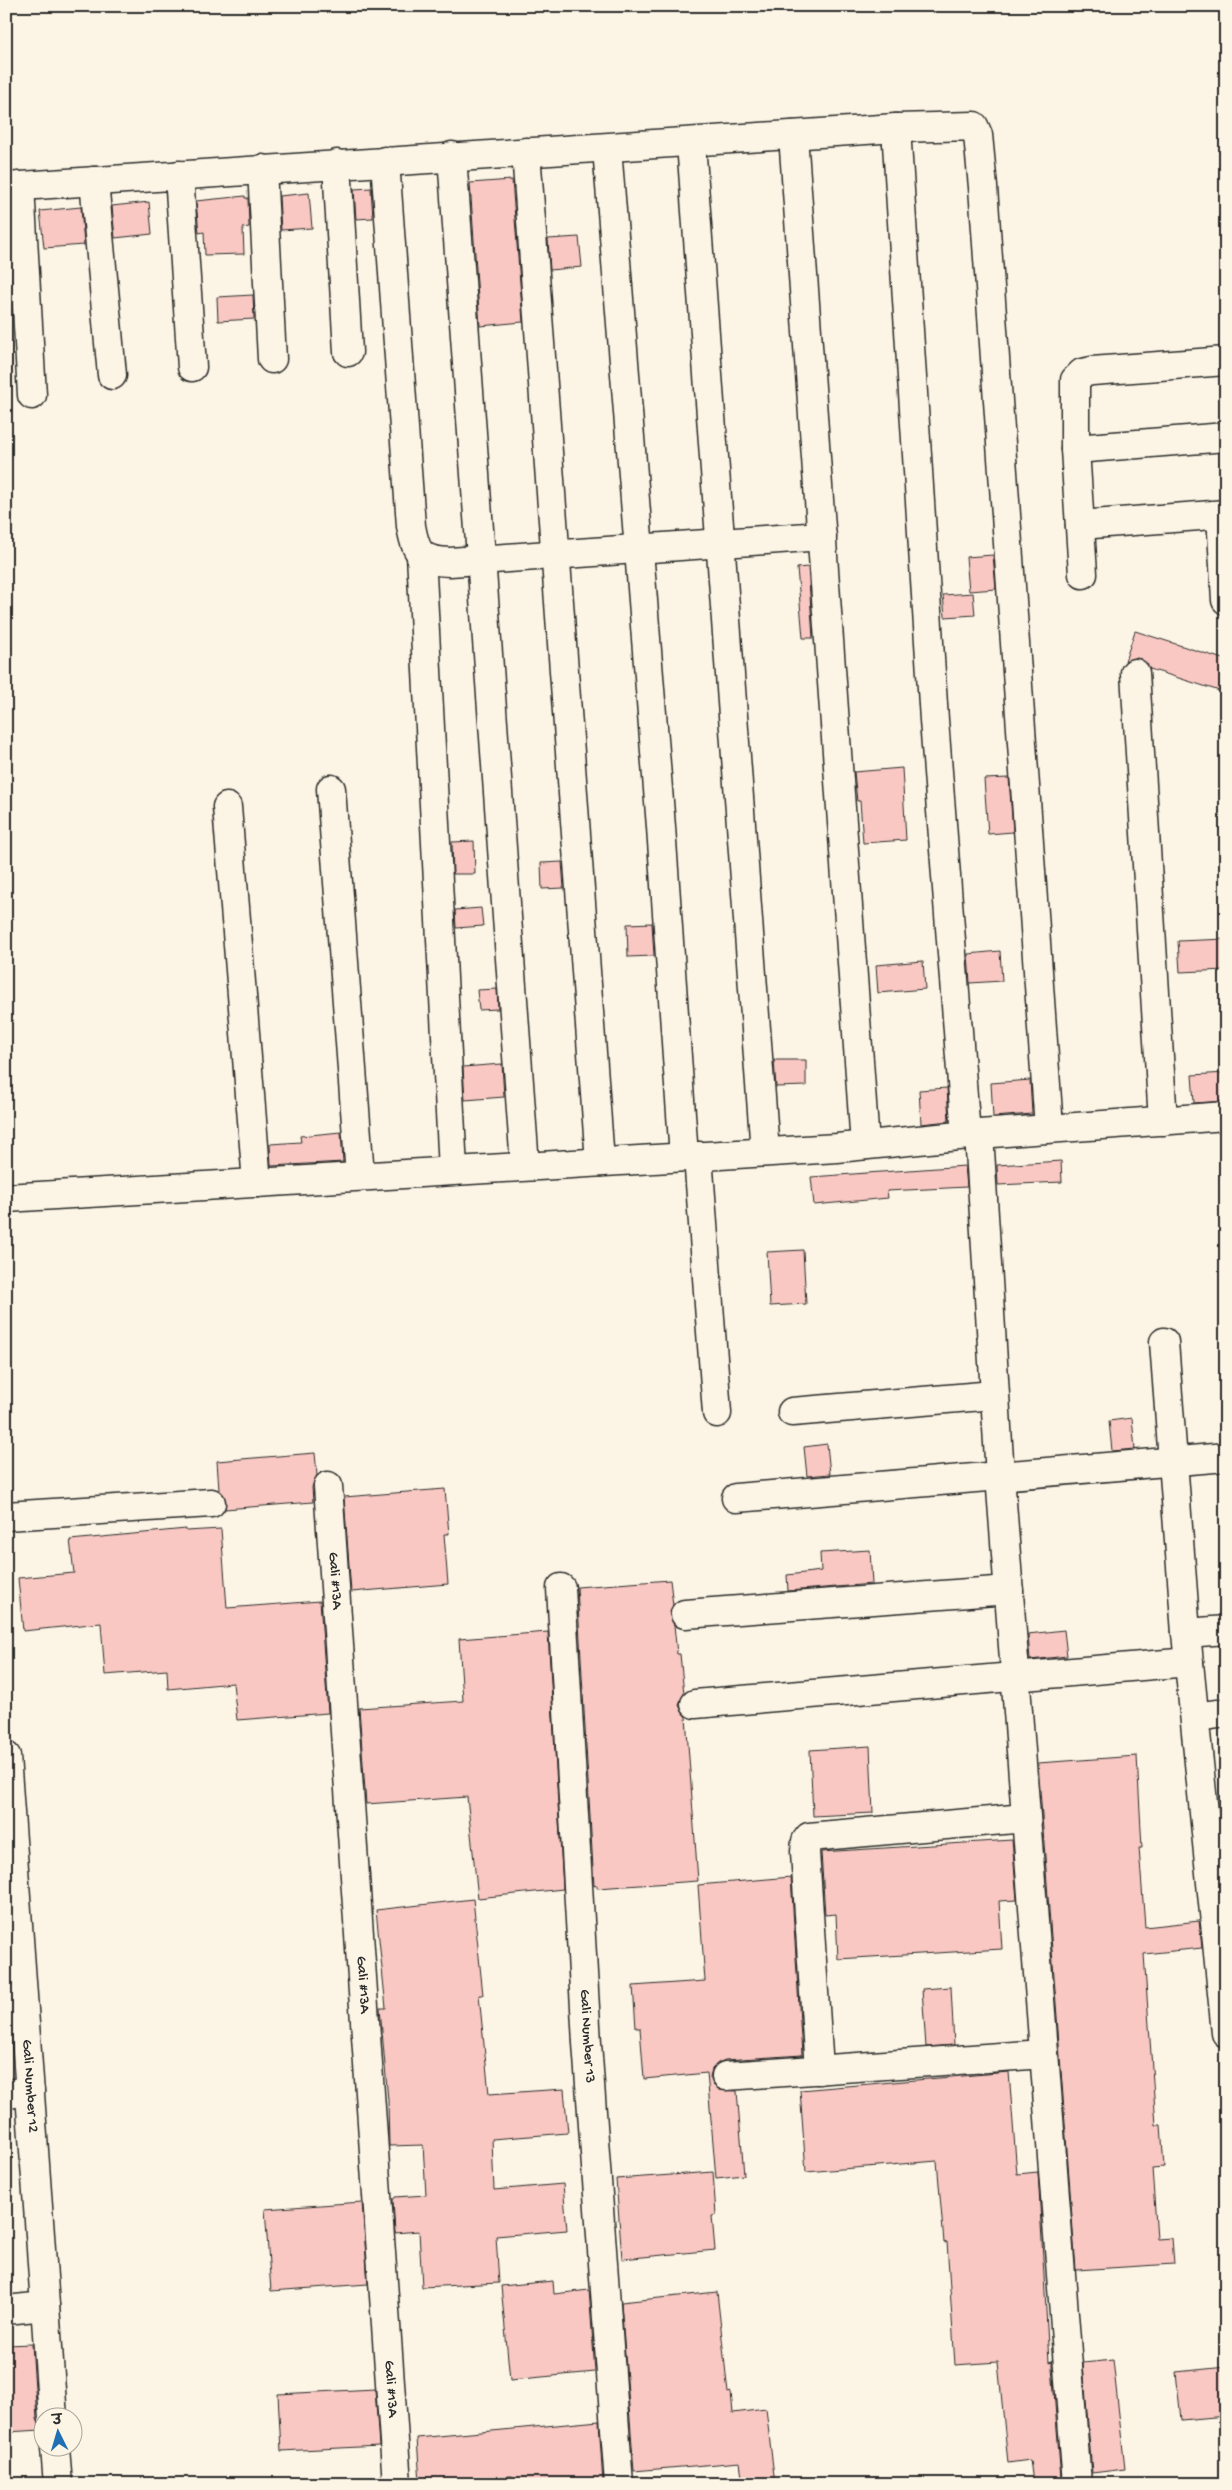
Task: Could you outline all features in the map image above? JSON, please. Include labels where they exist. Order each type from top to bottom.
[{"type":"street","points":[[32,395],[13,186],[896,128],[974,126],[978,135],[1049,1128]]},
{"type":"street","points":[[896,128],[934,720],[973,1134],[1077,2484]]},
{"type":"street","points":[[793,136],[864,1145]]},
{"type":"street","points":[[691,142],[765,1152]]},
{"type":"street","points":[[608,148],[661,827],[717,1413]]},
{"type":"street","points":[[526,152],[600,1162]]},
{"type":"street","points":[[452,156],[525,1166]]},
{"type":"street","points":[[385,161],[411,526],[414,544],[421,555],[432,562],[482,560],[822,536]]},
{"type":"street","points":[[337,164],[348,352]]},
{"type":"street","points":[[262,169],[272,359]]},
{"type":"street","points":[[179,175],[192,367]]},
{"type":"street","points":[[94,181],[112,375]]},
{"type":"street","points":[[1083,574],[1075,449],[1075,380],[1082,372],[1226,361]]},
{"type":"street","points":[[1075,449],[1226,438]]},
{"type":"street","points":[[1080,525],[1223,514],[1226,600]]},
{"type":"street","points":[[421,555],[453,1170]]},
{"type":"street","points":[[1135,673],[1163,1121]]},
{"type":"street","points":[[330,789],[360,1176]]},
{"type":"street","points":[[227,807],[257,1183]]},
{"type":"street","points":[[6,1198],[765,1152],[1049,1128],[1226,1116]]},
{"type":"street","points":[[1164,1342],[1186,1633],[1196,1713],[1226,2033]]},
{"type":"street","points":[[792,1412],[994,1396]]},
{"type":"street","points":[[736,1498],[1226,1456]]},
{"type":"street","name":"Gali #13A","points":[[328,1486],[397,2484]]},
{"type":"street","points":[[6,1516],[211,1503]]},
{"type":"street","name":"Gali Number 13","points":[[561,1588],[587,2042],[619,2484]]},
{"type":"street","points":[[685,1614],[1009,1590]]},
{"type":"street","points":[[1186,1633],[1226,1630]]},
{"type":"street","points":[[695,1704],[1189,1662]]},
{"type":"street","points":[[1196,1713],[1202,1716],[1226,1713]]},
{"type":"street","name":"Gali Number 12","points":[[6,1756],[18,2093],[45,2306],[52,2408]]},
{"type":"street","points":[[819,2070],[805,1852],[806,1842],[809,1837],[1026,1818]]},
{"type":"street","points":[[726,2076],[1044,2054]]},
{"type":"street","points":[[6,2310],[45,2306]]},
{"type":"street","points":[[56,2458],[58,2484]]},
{"type":"building","points":[[512,180],[523,322],[480,326],[470,183]]},
{"type":"building","points":[[371,188],[373,218],[356,219],[354,189]]},
{"type":"building","points":[[309,193],[312,228],[281,230],[279,196]]},
{"type":"building","points":[[245,196],[245,198],[248,198],[249,227],[243,228],[244,254],[205,255],[204,232],[199,233],[196,201]]},
{"type":"building","points":[[149,202],[152,234],[115,238],[112,206]]},
{"type":"building","points":[[81,207],[84,245],[44,248],[40,211]]},
{"type":"building","points":[[579,237],[582,267],[550,270],[548,239]]},
{"type":"building","points":[[253,295],[254,319],[218,321],[217,297]]},
{"type":"building","points":[[993,555],[996,589],[969,591],[966,557]]},
{"type":"building","points":[[808,567],[813,638],[803,638],[797,568]]},
{"type":"building","points":[[973,593],[975,615],[945,617],[943,595]]},
{"type":"building","points":[[1135,631],[1226,660],[1226,693],[1150,669],[1141,659],[1134,658],[1125,661]]},
{"type":"building","points":[[902,768],[906,840],[863,843],[860,801],[857,801],[854,772]]},
{"type":"building","points":[[1009,778],[1013,832],[988,834],[984,779]]},
{"type":"building","points":[[474,841],[475,874],[453,874],[452,842]]},
{"type":"building","points":[[562,862],[564,888],[542,889],[541,863]]},
{"type":"building","points":[[481,908],[483,926],[456,928],[455,910]]},
{"type":"building","points":[[652,923],[654,956],[628,957],[627,924]]},
{"type":"building","points":[[1226,939],[1226,970],[1180,972],[1178,941]]},
{"type":"building","points":[[1000,951],[1002,981],[970,983],[968,954]]},
{"type":"building","points":[[923,961],[925,989],[878,993],[876,965]]},
{"type":"building","points":[[497,989],[498,1009],[479,1010],[477,990]]},
{"type":"building","points":[[774,1060],[806,1060],[806,1086],[776,1087]]},
{"type":"building","points":[[502,1064],[504,1097],[465,1100],[463,1067]]},
{"type":"building","points":[[1226,1073],[1226,1101],[1194,1103],[1192,1075]]},
{"type":"building","points":[[1030,1080],[1032,1114],[993,1117],[991,1083]]},
{"type":"building","points":[[947,1088],[949,1121],[921,1124],[919,1090]]},
{"type":"building","points":[[341,1132],[343,1162],[271,1166],[270,1144],[301,1142],[300,1136]]},
{"type":"building","points":[[1061,1161],[1062,1182],[998,1185],[997,1165]]},
{"type":"building","points":[[965,1166],[967,1187],[887,1191],[888,1198],[814,1205],[811,1177]]},
{"type":"building","points":[[803,1250],[806,1304],[770,1306],[767,1252]]},
{"type":"building","points":[[1132,1418],[1135,1449],[1112,1451],[1109,1421]]},
{"type":"building","points":[[827,1444],[830,1474],[807,1476],[804,1447]]},
{"type":"building","points":[[315,1453],[317,1475],[312,1487],[313,1502],[225,1509],[226,1502],[219,1490],[217,1461]]},
{"type":"building","points":[[445,1489],[449,1534],[444,1534],[448,1584],[351,1592],[344,1497]]},
{"type":"building","points":[[186,1529],[186,1531],[221,1529],[227,1608],[320,1601],[328,1713],[237,1720],[233,1683],[168,1689],[167,1670],[105,1675],[101,1623],[23,1631],[18,1578],[74,1573],[70,1540]]},
{"type":"building","points":[[870,1550],[872,1584],[788,1591],[787,1575],[821,1571],[820,1553]]},
{"type":"building","points":[[670,1580],[673,1605],[670,1616],[674,1625],[677,1654],[680,1654],[684,1694],[679,1705],[686,1717],[698,1881],[597,1888],[597,1885],[594,1886],[577,1587]]},
{"type":"building","points":[[1064,1630],[1067,1656],[1030,1660],[1028,1634]]},
{"type":"building","points":[[548,1632],[563,1889],[478,1898],[467,1797],[366,1804],[359,1708],[463,1701],[459,1639]]},
{"type":"building","points":[[870,1746],[873,1813],[813,1816],[810,1750]]},
{"type":"building","points":[[1137,1756],[1142,1848],[1139,1848],[1145,1927],[1199,1921],[1202,1948],[1144,1954],[1156,2125],[1161,2125],[1164,2167],[1152,2168],[1157,2239],[1172,2238],[1174,2264],[1076,2270],[1038,1763]]},
{"type":"building","points":[[1012,1840],[1017,1900],[999,1901],[1002,1949],[838,1959],[836,1914],[825,1915],[821,1852]]},
{"type":"building","points":[[791,1877],[802,2055],[725,2060],[718,2063],[712,2069],[710,2077],[713,2085],[720,2090],[737,2091],[744,2175],[716,2178],[707,2073],[644,2079],[640,2028],[636,2028],[633,1986],[705,1981],[698,1885]]},
{"type":"building","points":[[473,1899],[483,1995],[479,1995],[489,2094],[564,2089],[568,2133],[492,2139],[494,2190],[563,2184],[567,2230],[496,2236],[499,2283],[422,2287],[419,2231],[395,2233],[393,2200],[395,2197],[426,2195],[423,2145],[389,2146],[388,2100],[380,2008],[386,2008],[376,1910]]},
{"type":"building","points":[[951,1987],[954,2045],[926,2047],[922,1989]]},
{"type":"building","points":[[1009,2072],[1017,2174],[1038,2172],[1049,2362],[1052,2361],[1061,2479],[1033,2482],[1030,2460],[1008,2463],[998,2362],[955,2365],[947,2242],[944,2243],[937,2161],[806,2172],[800,2090]]},
{"type":"building","points":[[713,2172],[716,2215],[712,2216],[715,2250],[622,2259],[616,2179]]},
{"type":"building","points":[[362,2202],[368,2284],[271,2291],[265,2209]]},
{"type":"building","points":[[553,2281],[554,2294],[589,2290],[595,2372],[510,2380],[501,2286]]},
{"type":"building","points":[[717,2292],[728,2393],[731,2392],[733,2413],[766,2409],[775,2484],[743,2484],[740,2462],[634,2471],[621,2302]]},
{"type":"building","points":[[32,2344],[36,2408],[32,2408],[32,2431],[6,2432],[6,2345]]},
{"type":"building","points":[[1113,2360],[1125,2469],[1092,2473],[1083,2363]]},
{"type":"building","points":[[1226,2367],[1226,2416],[1181,2420],[1176,2372]]},
{"type":"building","points":[[375,2389],[379,2446],[281,2451],[278,2394]]},
{"type":"building","points":[[599,2421],[603,2484],[513,2484],[512,2476],[420,2483],[417,2438]]}]
